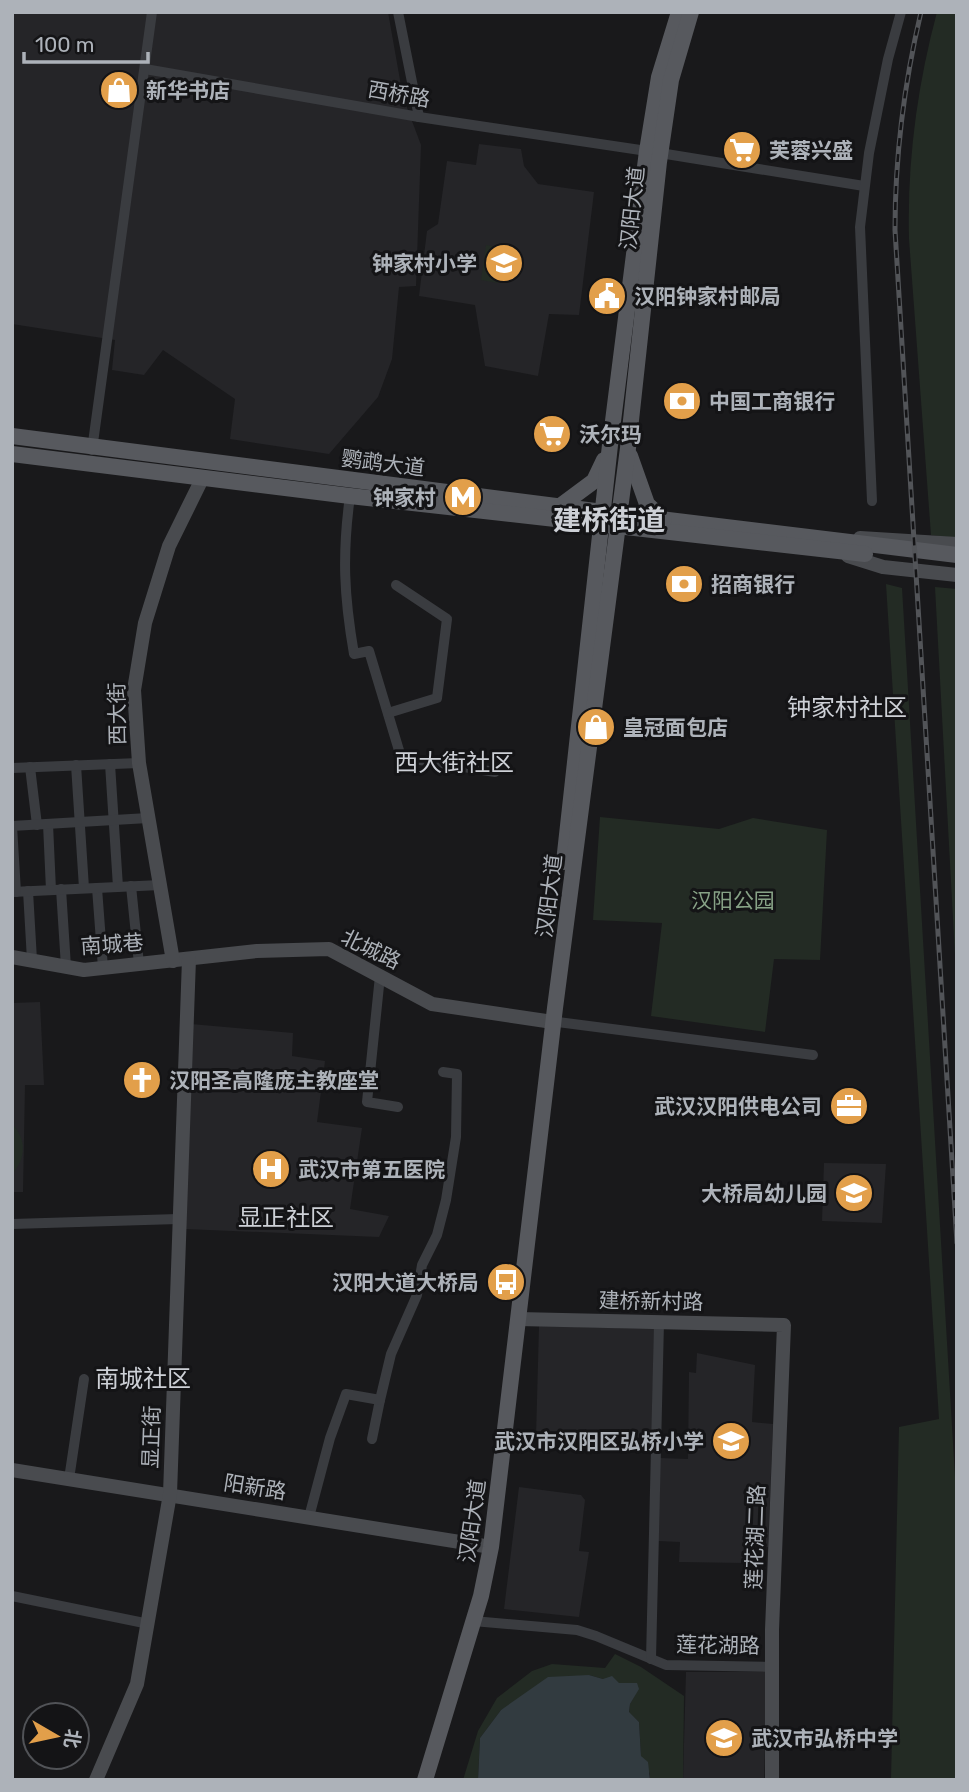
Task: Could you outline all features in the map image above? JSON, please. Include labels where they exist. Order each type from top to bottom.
[{"type":"main road","name":"汉阳大道","points":[[604,570],[618,521],[628,448],[659,77],[679,12]]},
{"type":"main road","name":"汉阳大道","points":[[425,1780],[481,1596],[604,570],[602,519],[610,444],[654,152],[691,12]]},
{"type":"main road","name":"鹦鹉大道","points":[[12,436],[602,519],[827,544],[957,555]]},
{"type":"main road","points":[[610,444],[594,481],[558,513],[590,538],[596,558],[604,570],[629,540],[664,525],[647,504],[628,448]]},
{"type":"main road","name":"鹦鹉大道","points":[[12,454],[350,496],[558,513]]},
{"type":"main road","name":"鹦鹉大道","points":[[827,544],[957,566]]},
{"type":"main road","name":"汉阳大道","points":[[415,1780],[486,1546],[518,1319],[550,1021]]},
{"type":"street","points":[[90,464],[152,12]]},
{"type":"street","points":[[398,12],[419,117]]},
{"type":"street","points":[[872,501],[860,228],[864,186],[888,59],[901,12]]},
{"type":"street","name":"西桥路","points":[[145,69],[419,117],[864,186]]},
{"type":"street","name":"西大街","points":[[173,961],[139,763],[134,690],[145,623],[169,546],[203,477]]},
{"type":"street","points":[[350,496],[344,540],[345,602],[354,654],[369,651],[401,757],[495,772]]},
{"type":"street","points":[[827,544],[875,537],[957,544]]},
{"type":"street","points":[[827,544],[883,567],[957,575]]},
{"type":"street","points":[[388,713],[437,698],[447,620],[396,585]]},
{"type":"street","points":[[12,768],[139,763]]},
{"type":"street","points":[[110,764],[118,887]]},
{"type":"street","points":[[76,765],[83,888]]},
{"type":"street","points":[[30,767],[56,890],[66,967]]},
{"type":"street","points":[[148,818],[12,826],[14,892],[160,885]]},
{"type":"street","points":[[131,886],[139,964]]},
{"type":"street","points":[[97,888],[103,968]]},
{"type":"street","points":[[28,891],[32,960]]},
{"type":"street","name":"北城路","points":[[173,961],[257,951],[329,949],[432,1004],[550,1021]]},
{"type":"street","name":"南城巷","points":[[12,957],[84,970],[173,961]]},
{"type":"street","name":"显正街","points":[[96,1780],[137,1684],[170,1494],[179,1263],[179,1078],[189,959]]},
{"type":"street","points":[[380,976],[367,1102],[398,1107]]},
{"type":"street","points":[[550,1021],[813,1055]]},
{"type":"street","points":[[372,1439],[391,1354],[416,1295],[422,1265],[437,1236],[446,1200],[457,1136],[457,1074],[443,1072]]},
{"type":"street","points":[[12,1224],[178,1219]]},
{"type":"street","name":"建桥新村路","points":[[518,1319],[784,1325]]},
{"type":"street","points":[[651,1659],[659,1322]]},
{"type":"street","name":"莲花湖二路","points":[[772,1667],[784,1325]]},
{"type":"street","points":[[69,1479],[84,1379]]},
{"type":"street","points":[[309,1517],[330,1438],[346,1394],[380,1400]]},
{"type":"street","name":"阳新路","points":[[12,1470],[486,1546]]},
{"type":"street","points":[[12,1596],[149,1624]]},
{"type":"street","name":"莲花湖路","points":[[473,1621],[577,1630],[666,1665],[772,1667],[772,1780]]},
{"type":"shaded area","points":[[12,12],[388,12],[403,97],[421,145],[416,286],[399,287],[392,359],[378,397],[329,454],[230,439],[235,399],[163,350],[144,375],[112,370],[115,340],[12,324]]},
{"type":"shaded area","name":"钟家村小学","points":[[479,144],[521,149],[524,166],[538,184],[594,192],[579,315],[549,314],[538,376],[485,366],[475,305],[419,296],[427,231],[438,224],[447,161],[476,165]]},
{"type":"shaded area","points":[[40,1002],[44,1085],[25,1085],[23,1192],[12,1192],[12,1003]]},
{"type":"shaded area","name":"武汉市第五医院","points":[[191,1024],[293,1033],[292,1056],[325,1061],[317,1122],[362,1128],[350,1209],[389,1216],[379,1237],[185,1229]]},
{"type":"shaded area","name":"大桥局幼儿园","points":[[824,1163],[886,1164],[882,1223],[822,1221]]},
{"type":"shaded area","points":[[539,1326],[654,1329],[652,1439],[536,1437]]},
{"type":"shaded area","name":"武汉市汉阳区弘桥小学","points":[[697,1353],[755,1365],[752,1422],[773,1424],[768,1547],[745,1546],[745,1563],[679,1562],[680,1542],[658,1541],[660,1458],[688,1459],[689,1372],[696,1373]]},
{"type":"shaded area","points":[[519,1487],[581,1495],[585,1500],[579,1551],[589,1552],[579,1617],[504,1609]]},
{"type":"shaded area","name":"武汉市弘桥中学","points":[[686,1672],[767,1672],[764,1780],[683,1780]]},
{"type":"shaded area","points":[[589,1675],[603,1679],[612,1676],[619,1683],[637,1683],[639,1689],[630,1704],[629,1712],[639,1722],[641,1756],[648,1762],[650,1780],[478,1780],[480,1738],[501,1710],[548,1677]]},
{"type":"green space","points":[[937,12],[957,12],[957,538],[931,535],[909,239],[915,125]]},
{"type":"green space","points":[[486,245],[503,248],[498,283],[481,280]]},
{"type":"green space","points":[[886,584],[902,588],[957,1510],[957,1780],[891,1780],[899,1427],[939,1419]]},
{"type":"green space","points":[[935,587],[957,589],[957,992]]},
{"type":"green space","name":"汉阳公园","points":[[600,817],[719,829],[753,818],[827,830],[820,960],[774,959],[765,1032],[651,1016],[662,923],[593,920]]},
{"type":"green space","points":[[12,1124],[20,1136],[23,1149],[20,1162],[12,1174]]},
{"type":"green space","points":[[615,1654],[641,1667],[684,1696],[683,1780],[650,1780],[650,1774],[641,1756],[639,1722],[629,1713],[630,1704],[638,1689],[589,1675],[501,1710],[480,1738],[478,1780],[463,1780],[478,1731],[497,1698],[532,1671],[552,1664],[605,1668]]},
{"type":"railway","points":[[921,12],[902,120],[895,230],[957,1243]]},
{"type":"place","name":"新华书店","points":[[119,90]]},
{"type":"place","name":"芙蓉兴盛","points":[[742,150]]},
{"type":"place","name":"钟家村小学","points":[[504,263]]},
{"type":"place","name":"汉阳钟家村邮局","points":[[607,296]]},
{"type":"place","name":"中国工商银行","points":[[682,401]]},
{"type":"place","name":"沃尔玛","points":[[552,434]]},
{"type":"place","name":"钟家村","points":[[463,497]]},
{"type":"place","name":"招商银行","points":[[684,584]]},
{"type":"place","name":"皇冠面包店","points":[[596,727]]},
{"type":"place","name":"汉阳圣高隆庞主教座堂","points":[[142,1080]]},
{"type":"place","name":"武汉汉阳供电公司","points":[[849,1106]]},
{"type":"place","name":"武汉市第五医院","points":[[271,1169]]},
{"type":"place","name":"大桥局幼儿园","points":[[854,1193]]},
{"type":"place","name":"汉阳大道大桥局","points":[[506,1282]]},
{"type":"place","name":"武汉市汉阳区弘桥小学","points":[[731,1441]]},
{"type":"place","name":"武汉市弘桥中学","points":[[724,1738]]},
{"type":"district","name":"建桥街道","points":[[609,520]]},
{"type":"district","name":"钟家村社区","points":[[847,708]]},
{"type":"district","name":"西大街社区","points":[[454,763]]},
{"type":"district","name":"显正社区","points":[[286,1218]]},
{"type":"district","name":"南城社区","points":[[143,1379]]}]
